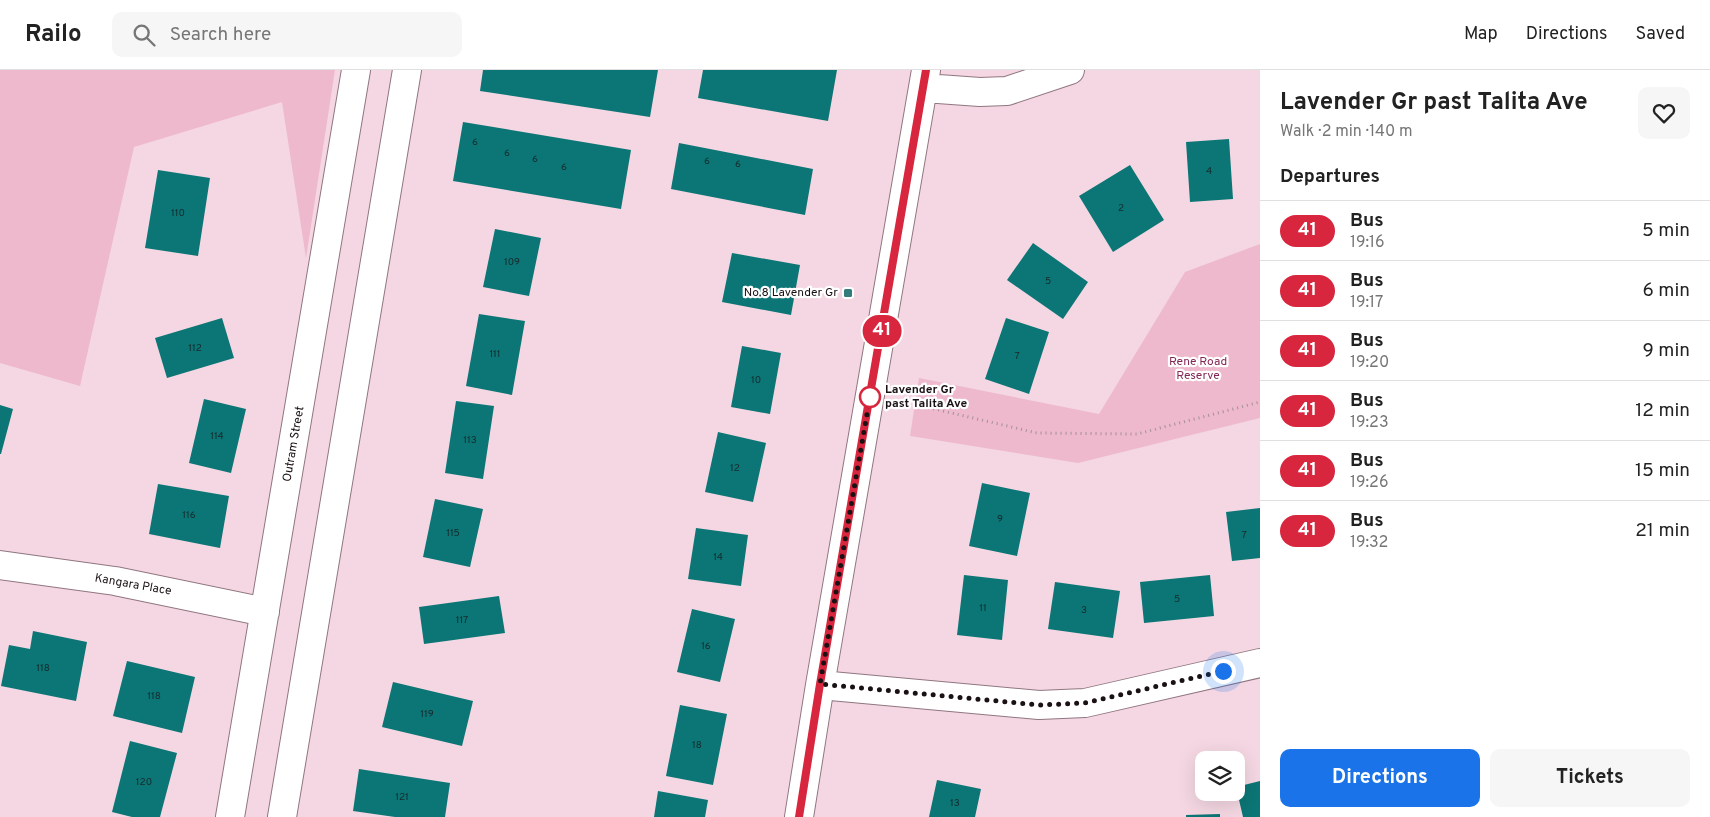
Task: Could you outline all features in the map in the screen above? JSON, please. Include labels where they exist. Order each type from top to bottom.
[{"type":"street","name":"Outram Street","points":[[230,817],[356,70]]},
{"type":"street","points":[[282,817],[407,70]]},
{"type":"street","points":[[799,817],[820,684],[925,79],[980,92],[1008,91],[1070,70]]},
{"type":"street","name":"Kangara Place","points":[[0,565],[115,581],[265,612]]},
{"type":"street","points":[[820,684],[1039,705],[1076,704],[1260,663]]},
{"type":"path","points":[[909,403],[1037,432],[1137,434],[1260,402]]},
{"type":"green space","points":[[0,70],[335,70],[306,258],[282,102],[134,147],[80,386],[0,363]]},
{"type":"green space","name":"Rene Road Reserve","points":[[1260,244],[1260,418],[1078,463],[910,436],[919,378],[1099,414],[1185,272]]},
{"type":"building","points":[[483,70],[658,70],[650,117],[480,91]]},
{"type":"building","points":[[703,70],[837,70],[828,121],[698,98]]},
{"type":"building","points":[[463,122],[631,150],[621,209],[453,181]]},
{"type":"building","points":[[1229,139],[1233,199],[1190,202],[1186,142]]},
{"type":"building","points":[[679,143],[813,169],[805,215],[671,189]]},
{"type":"building","points":[[1130,165],[1164,220],[1113,252],[1079,196]]},
{"type":"building","points":[[158,170],[210,178],[198,256],[145,248]]},
{"type":"building","points":[[495,229],[541,238],[529,296],[483,287]]},
{"type":"building","points":[[1033,243],[1088,282],[1063,319],[1007,280]]},
{"type":"building","points":[[732,253],[800,265],[791,315],[722,302]]},
{"type":"building","points":[[479,314],[525,321],[512,395],[466,386]]},
{"type":"building","points":[[222,318],[234,358],[167,378],[155,338]]},
{"type":"building","points":[[1006,318],[1049,332],[1029,394],[985,379]]},
{"type":"building","points":[[742,346],[781,353],[770,414],[731,407]]},
{"type":"building","points":[[204,399],[246,409],[231,473],[189,463]]},
{"type":"building","points":[[456,401],[494,406],[483,479],[445,473]]},
{"type":"building","points":[[0,405],[13,409],[1,454],[0,454]]},
{"type":"building","points":[[718,432],[766,443],[753,502],[705,492]]},
{"type":"building","points":[[982,483],[1030,493],[1017,556],[969,546]]},
{"type":"building","points":[[158,484],[229,496],[220,548],[149,534]]},
{"type":"building","points":[[435,499],[483,509],[470,567],[423,557]]},
{"type":"building","points":[[1260,508],[1260,558],[1232,561],[1226,512]]},
{"type":"building","points":[[696,528],[748,535],[741,586],[688,579]]},
{"type":"building","points":[[964,575],[1008,580],[1002,640],[957,635]]},
{"type":"building","points":[[1210,575],[1214,616],[1144,623],[1140,582]]},
{"type":"building","points":[[1055,582],[1120,591],[1113,638],[1048,629]]},
{"type":"building","points":[[499,596],[505,633],[424,644],[419,607]]},
{"type":"building","points":[[692,609],[735,619],[720,682],[677,672]]},
{"type":"building","points":[[33,631],[87,642],[76,701],[1,686],[9,645],[30,649]]},
{"type":"building","points":[[127,661],[195,677],[182,733],[113,716]]},
{"type":"building","points":[[393,682],[473,701],[462,746],[382,727]]},
{"type":"building","points":[[680,705],[727,714],[713,785],[666,776]]},
{"type":"building","points":[[130,741],[177,753],[160,817],[132,817],[112,812]]},
{"type":"building","points":[[359,769],[450,783],[445,817],[395,817],[353,811]]},
{"type":"building","points":[[937,780],[981,789],[975,817],[929,817]]},
{"type":"building","points":[[1260,781],[1260,817],[1243,817],[1239,801],[1245,801],[1245,785]]},
{"type":"building","points":[[658,791],[708,800],[705,817],[654,817]]},
{"type":"building","points":[[1220,814],[1220,817],[1186,817],[1186,815]]},
{"type":"bus line","name":"41","points":[[799,817],[820,684],[926,70]]},
{"type":"place","name":"No.8 Lavender Gr","points":[[848,293]]},
{"type":"place","name":"Lavender Gr past Talita Ave","points":[[870,397]]},
{"type":"route","points":[[870,397],[820,684],[1039,705],[1085,703],[1223,671]]}]
